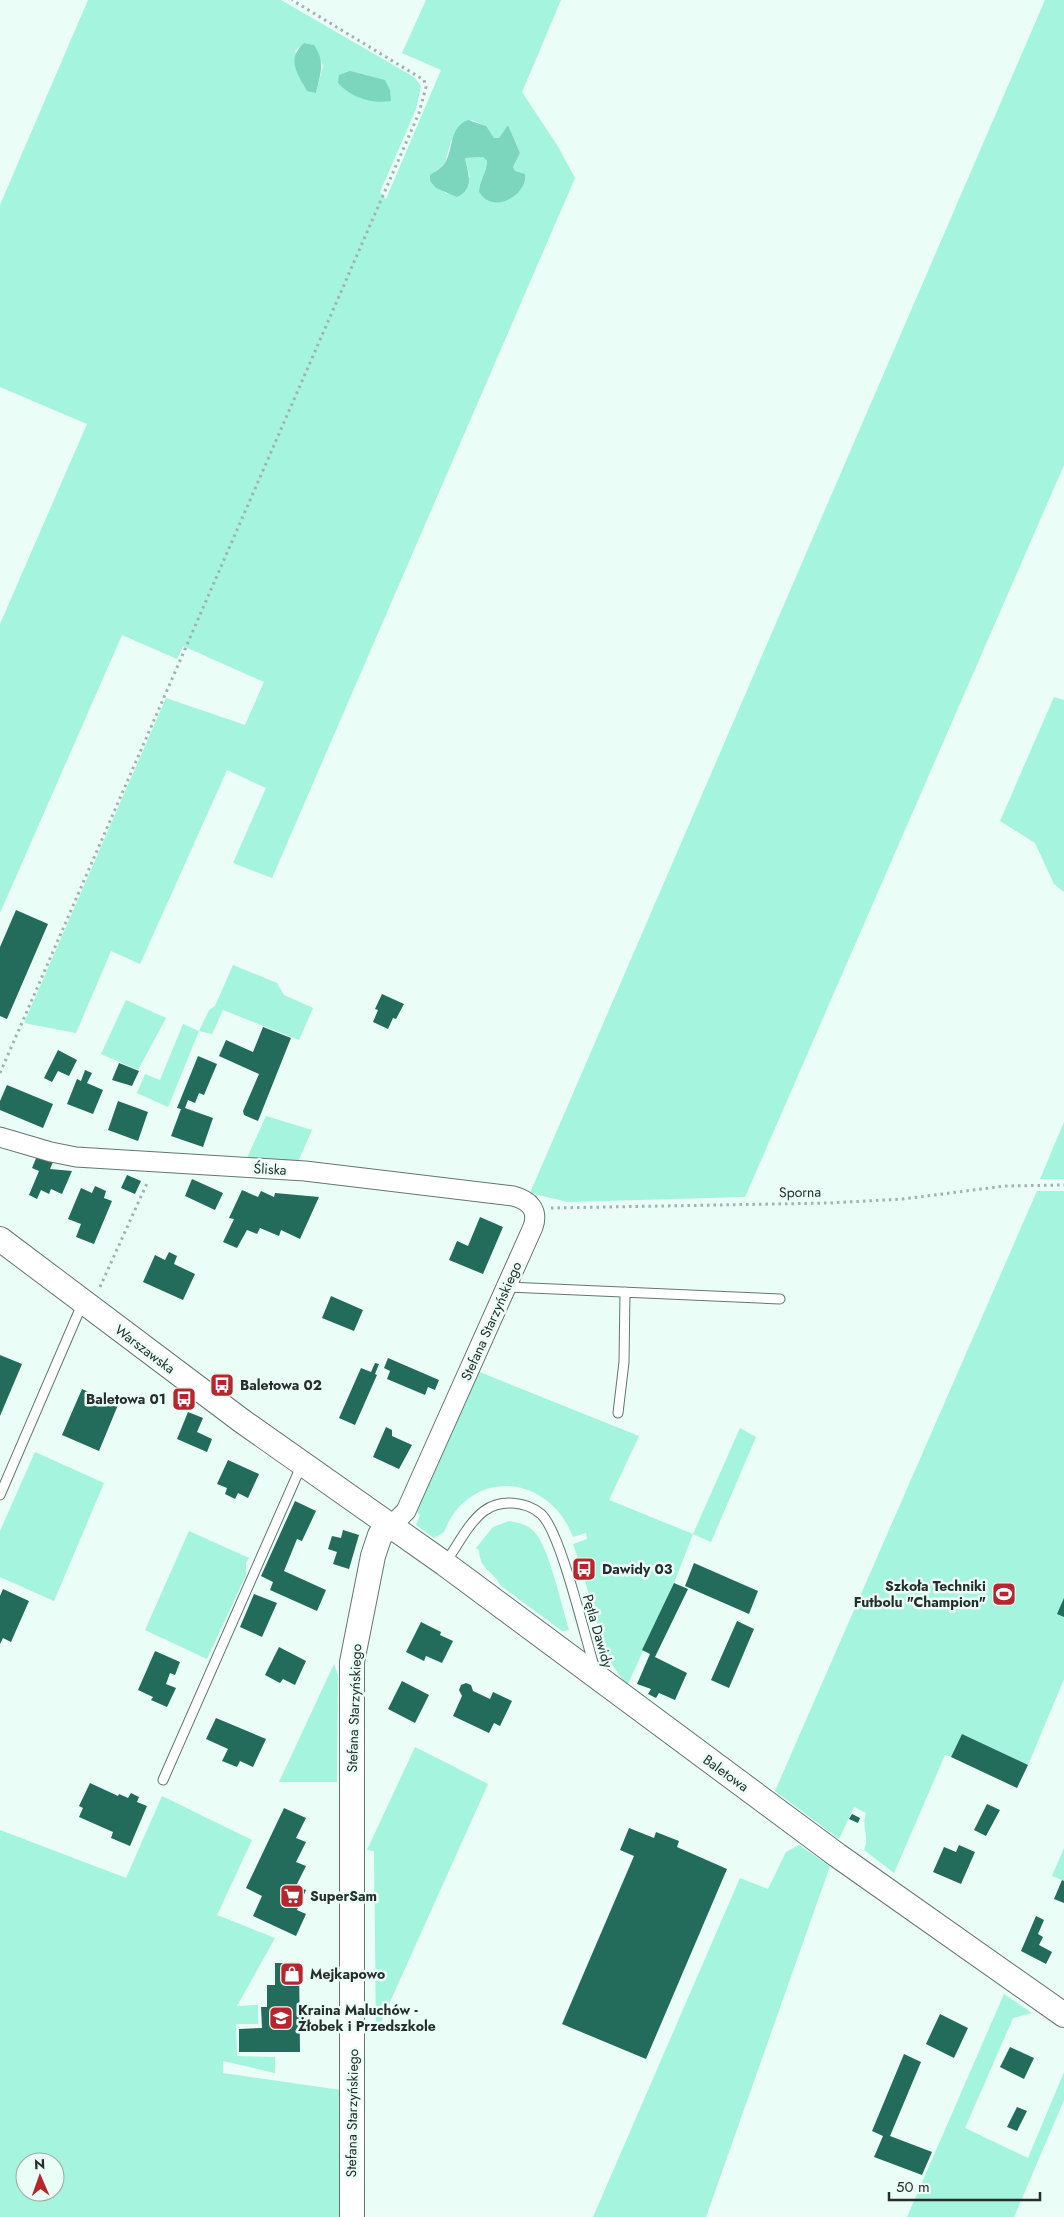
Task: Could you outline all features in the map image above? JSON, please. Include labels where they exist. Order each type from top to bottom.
[{"type":"street","name":"Śliska","points":[[0,1138],[76,1157],[305,1171],[513,1196],[526,1201],[535,1211]]},
{"type":"street","name":"Stefana Starzyńskiego","points":[[352,2217],[352,1662],[375,1548],[380,1535],[406,1511],[533,1226],[535,1211]]},
{"type":"street","name":"Warszawska","points":[[0,1239],[302,1464],[390,1526]]},
{"type":"street","name":"Baletowa","points":[[390,1526],[445,1564],[837,1855],[1064,2015]]},
{"type":"lane","points":[[506,1287],[780,1299]]},
{"type":"lane","points":[[618,1413],[624,1362],[625,1292]]},
{"type":"lane","points":[[0,1495],[87,1305]]},
{"type":"lane","points":[[163,1780],[302,1464]]},
{"type":"lane","name":"Pętla Dawidy","points":[[445,1564],[476,1518],[485,1510],[500,1504],[512,1503],[527,1506],[542,1514],[556,1535],[598,1679]]},
{"type":"path","points":[[0,1072],[419,114],[426,87],[424,80],[292,0]]},
{"type":"path","points":[[87,1305],[157,1163]]},
{"type":"path","name":"Sporna","points":[[535,1211],[558,1206],[829,1203],[894,1200],[1005,1186],[1064,1185]]},
{"type":"shaded area","points":[[88,0],[281,0],[414,77],[421,86],[416,109],[380,192],[386,199],[441,70],[402,53],[426,0],[561,0],[522,92],[557,145],[575,178],[272,878],[233,863],[266,788],[227,770],[140,964],[111,951],[76,1033],[24,1023],[166,698],[245,725],[264,682],[183,646],[177,659],[122,635],[0,913],[0,624],[87,424],[0,387],[0,205]],"holes":[[[304,43],[314,45],[323,66],[316,92],[295,51]],[[472,120],[485,126],[494,138],[499,138],[508,125],[520,153],[513,167],[515,171],[487,200],[479,192],[487,165],[487,161],[483,157],[465,158],[470,177],[447,194],[430,181],[431,175],[445,163],[451,141]]]},
{"type":"shaded area","points":[[1045,0],[1064,0],[1064,465],[745,1197],[568,1202],[530,1193]]},
{"type":"shaded area","points":[[304,43],[314,45],[320,57],[321,68],[316,93],[307,91],[295,66],[295,55]]},
{"type":"shaded area","points":[[350,71],[385,80],[390,90],[391,101],[369,101],[349,93],[338,83],[339,75]]},
{"type":"shaded area","points":[[468,120],[486,126],[494,138],[499,138],[508,125],[520,153],[513,167],[515,171],[525,174],[523,186],[513,197],[500,202],[493,202],[486,199],[479,192],[487,165],[487,161],[483,157],[465,158],[469,175],[468,185],[463,194],[457,197],[436,188],[430,181],[430,175],[446,161],[458,128]]},
{"type":"shaded area","points":[[1054,697],[1064,700],[1064,892],[1054,884],[1035,843],[1000,821]]},
{"type":"shaded area","points":[[233,965],[277,983],[284,995],[313,1008],[299,1040],[223,1010],[212,1034],[199,1031],[209,1010],[215,1006]]},
{"type":"shaded area","points":[[126,1000],[166,1018],[138,1070],[101,1054]]},
{"type":"shaded area","points":[[183,1024],[199,1031],[168,1107],[137,1093],[145,1074],[160,1080]]},
{"type":"shaded area","points":[[266,1116],[312,1130],[297,1164],[247,1158]]},
{"type":"shaded area","points":[[1064,1122],[1064,1179],[1040,1179]]},
{"type":"shaded area","points":[[1037,1191],[1064,1191],[1064,1679],[1028,1765],[962,1734],[951,1757],[945,1755],[894,1873],[864,1850],[866,1845],[864,1823],[866,1813],[854,1807],[839,1839],[775,1791]]},
{"type":"shaded area","points":[[477,1371],[639,1436],[609,1500],[693,1534],[674,1583],[627,1686],[607,1657],[585,1581],[590,1579],[584,1559],[579,1561],[573,1544],[587,1539],[586,1533],[573,1537],[560,1513],[542,1497],[510,1486],[494,1487],[478,1493],[464,1502],[453,1515],[444,1532],[434,1538],[416,1525],[420,1515],[416,1511]]},
{"type":"shaded area","points":[[740,1428],[756,1437],[711,1542],[693,1534]]},
{"type":"shaded area","points":[[35,1452],[104,1483],[54,1601],[0,1577],[0,1531]]},
{"type":"shaded area","points":[[509,1521],[520,1523],[531,1529],[541,1542],[551,1566],[569,1630],[562,1631],[500,1585],[482,1563],[479,1550],[476,1548],[493,1527]]},
{"type":"shaded area","points":[[189,1531],[249,1558],[246,1563],[246,1575],[207,1659],[145,1630]]},
{"type":"shaded area","points":[[334,1664],[338,1675],[337,1782],[279,1782]]},
{"type":"shaded area","points":[[415,1747],[488,1784],[376,2033],[374,1851],[367,1850]]},
{"type":"shaded area","points":[[162,1796],[252,1840],[217,1915],[275,1938],[237,2006],[258,2005],[258,2024],[236,2024],[237,2056],[275,2057],[275,2073],[223,2061],[223,2073],[341,2090],[340,2217],[0,2217],[0,1830],[126,1878]]},
{"type":"shaded area","points":[[799,1845],[830,1866],[706,2217],[593,2217],[740,1878],[768,1889],[786,1852]]},
{"type":"shaded area","points":[[1064,1848],[1064,1881],[1052,1876]]},
{"type":"shaded area","points":[[1004,1994],[1032,2013],[1013,2018],[965,2128],[1028,2158],[1064,2072],[1064,2100],[1014,2217],[907,2217]]},
{"type":"building","points":[[16,910],[48,924],[7,1019],[0,1016],[0,947]]},
{"type":"building","points":[[382,994],[404,1004],[396,1019],[393,1018],[388,1029],[373,1022],[378,1010],[375,1009]]},
{"type":"building","points":[[263,1027],[291,1038],[258,1121],[244,1115],[243,1111],[259,1074],[219,1056],[226,1040],[253,1052]]},
{"type":"building","points":[[58,1050],[77,1060],[69,1076],[58,1071],[52,1082],[44,1078]]},
{"type":"building","points":[[198,1056],[217,1064],[204,1095],[199,1093],[195,1103],[188,1100],[185,1108],[213,1118],[203,1147],[171,1136],[181,1109],[177,1108]]},
{"type":"building","points":[[119,1063],[139,1071],[132,1086],[112,1080]]},
{"type":"building","points":[[85,1070],[92,1073],[87,1083],[103,1090],[93,1114],[67,1104],[77,1079],[81,1081]]},
{"type":"building","points":[[7,1085],[53,1104],[43,1128],[0,1110],[0,1101]]},
{"type":"building","points":[[118,1101],[148,1112],[138,1141],[108,1130]]},
{"type":"building","points":[[37,1156],[53,1162],[50,1169],[72,1171],[62,1194],[51,1189],[49,1194],[41,1190],[37,1199],[29,1195],[39,1171],[32,1168]]},
{"type":"building","points":[[127,1175],[141,1181],[135,1194],[121,1188]]},
{"type":"building","points":[[192,1179],[223,1193],[215,1210],[185,1196]]},
{"type":"building","points":[[95,1186],[106,1191],[104,1198],[112,1201],[94,1244],[76,1237],[81,1224],[68,1219],[81,1188],[92,1193]]},
{"type":"building","points":[[242,1190],[258,1197],[261,1191],[274,1197],[275,1193],[319,1197],[300,1239],[281,1230],[279,1236],[260,1228],[257,1234],[247,1230],[237,1248],[223,1242],[234,1219],[229,1218]]},
{"type":"building","points":[[480,1217],[503,1227],[483,1274],[449,1260],[457,1241],[468,1246]]},
{"type":"building","points":[[169,1252],[177,1256],[174,1264],[195,1274],[183,1300],[143,1282],[155,1255],[165,1260]]},
{"type":"building","points":[[331,1296],[363,1310],[354,1331],[322,1318]]},
{"type":"building","points":[[0,1355],[22,1364],[0,1416]]},
{"type":"building","points":[[388,1358],[439,1380],[435,1390],[428,1387],[425,1395],[387,1379],[390,1371],[384,1368]]},
{"type":"building","points":[[375,1363],[379,1364],[375,1374],[377,1375],[355,1425],[339,1418],[361,1368],[371,1372]]},
{"type":"building","points":[[82,1389],[118,1405],[99,1451],[62,1435]]},
{"type":"building","points":[[188,1412],[203,1418],[197,1432],[212,1439],[207,1452],[177,1439]]},
{"type":"building","points":[[386,1427],[392,1430],[392,1436],[412,1445],[399,1469],[373,1457]]},
{"type":"building","points":[[228,1460],[259,1474],[248,1498],[238,1493],[235,1499],[225,1494],[227,1488],[217,1484]]},
{"type":"building","points":[[295,1501],[316,1511],[302,1541],[297,1539],[284,1571],[326,1590],[317,1611],[270,1590],[273,1582],[261,1576]]},
{"type":"building","points":[[343,1530],[359,1535],[349,1569],[333,1564],[337,1552],[328,1549],[332,1536],[341,1538]]},
{"type":"building","points":[[694,1563],[758,1591],[749,1614],[685,1586]]},
{"type":"building","points":[[674,1583],[688,1589],[655,1657],[687,1673],[675,1700],[659,1693],[656,1698],[648,1694],[651,1689],[637,1684],[650,1654],[642,1650]]},
{"type":"building","points":[[3,1589],[29,1601],[11,1642],[3,1638],[0,1644],[0,1596]]},
{"type":"building","points":[[254,1594],[277,1603],[262,1637],[240,1627]]},
{"type":"building","points":[[1064,1598],[1064,1617],[1057,1614]]},
{"type":"building","points":[[737,1621],[754,1629],[729,1688],[711,1680]]},
{"type":"building","points":[[421,1622],[441,1632],[440,1635],[453,1641],[442,1663],[426,1656],[424,1661],[406,1652]]},
{"type":"building","points":[[279,1647],[306,1661],[295,1685],[283,1679],[280,1683],[265,1675]]},
{"type":"building","points":[[155,1651],[180,1662],[175,1675],[170,1673],[166,1684],[176,1688],[167,1707],[151,1700],[153,1697],[138,1690]]},
{"type":"building","points":[[402,1681],[429,1695],[415,1723],[388,1709]]},
{"type":"building","points":[[466,1683],[471,1685],[473,1691],[490,1699],[493,1692],[512,1701],[500,1726],[494,1723],[489,1733],[453,1716],[462,1696],[459,1690],[461,1685]]},
{"type":"building","points":[[216,1718],[266,1739],[253,1767],[240,1761],[237,1767],[222,1761],[228,1749],[206,1739]]},
{"type":"building","points":[[962,1734],[1028,1765],[1017,1788],[951,1757]]},
{"type":"building","points":[[90,1783],[118,1796],[119,1794],[128,1798],[131,1793],[139,1797],[137,1802],[147,1806],[130,1846],[111,1838],[113,1832],[79,1817],[83,1808],[79,1806]]},
{"type":"building","points":[[987,1804],[1000,1810],[986,1836],[974,1830]]},
{"type":"building","points":[[284,1808],[306,1818],[296,1838],[306,1842],[296,1862],[306,1866],[296,1886],[306,1890],[297,1910],[306,1914],[296,1936],[253,1916],[262,1896],[246,1888]]},
{"type":"building","points":[[852,1814],[860,1818],[858,1823],[849,1819]]},
{"type":"building","points":[[629,1828],[654,1838],[656,1832],[679,1841],[677,1847],[727,1869],[646,2059],[562,2024],[634,1856],[620,1850]]},
{"type":"building","points":[[959,1845],[975,1852],[961,1884],[933,1872],[944,1847],[956,1852]]},
{"type":"building","points":[[1062,1880],[1064,1881],[1064,1903],[1054,1899]]},
{"type":"building","points":[[1036,1916],[1044,1920],[1038,1934],[1043,1937],[1039,1945],[1052,1952],[1046,1964],[1021,1951]]},
{"type":"building","name":"Kraina Maluchów - Żłobek i Przedszkole","points":[[275,1963],[299,1963],[300,2052],[239,2052],[239,2029],[262,2028],[261,2007],[267,2007],[267,1985],[275,1985]]},
{"type":"building","points":[[940,2014],[968,2028],[954,2058],[926,2044]]},
{"type":"building","points":[[1010,2047],[1034,2058],[1024,2079],[1000,2067]]},
{"type":"building","points":[[904,2054],[921,2062],[890,2136],[932,2152],[922,2175],[874,2157],[883,2136],[872,2131]]},
{"type":"building","points":[[1017,2107],[1027,2111],[1017,2131],[1007,2127]]},
{"type":"place","name":"Baletowa 02","points":[[222,1385]]},
{"type":"place","name":"Baletowa 01","points":[[184,1399]]},
{"type":"place","name":"Dawidy 03","points":[[584,1569]]},
{"type":"place","name":"Szkoła Techniki Futbolu \"Champion\"","points":[[1004,1594]]},
{"type":"place","name":"SuperSam","points":[[292,1896]]},
{"type":"place","name":"Mejkapowo","points":[[292,1974]]},
{"type":"place","name":"Kraina Maluchów - Żłobek i Przedszkole","points":[[281,2018]]}]
